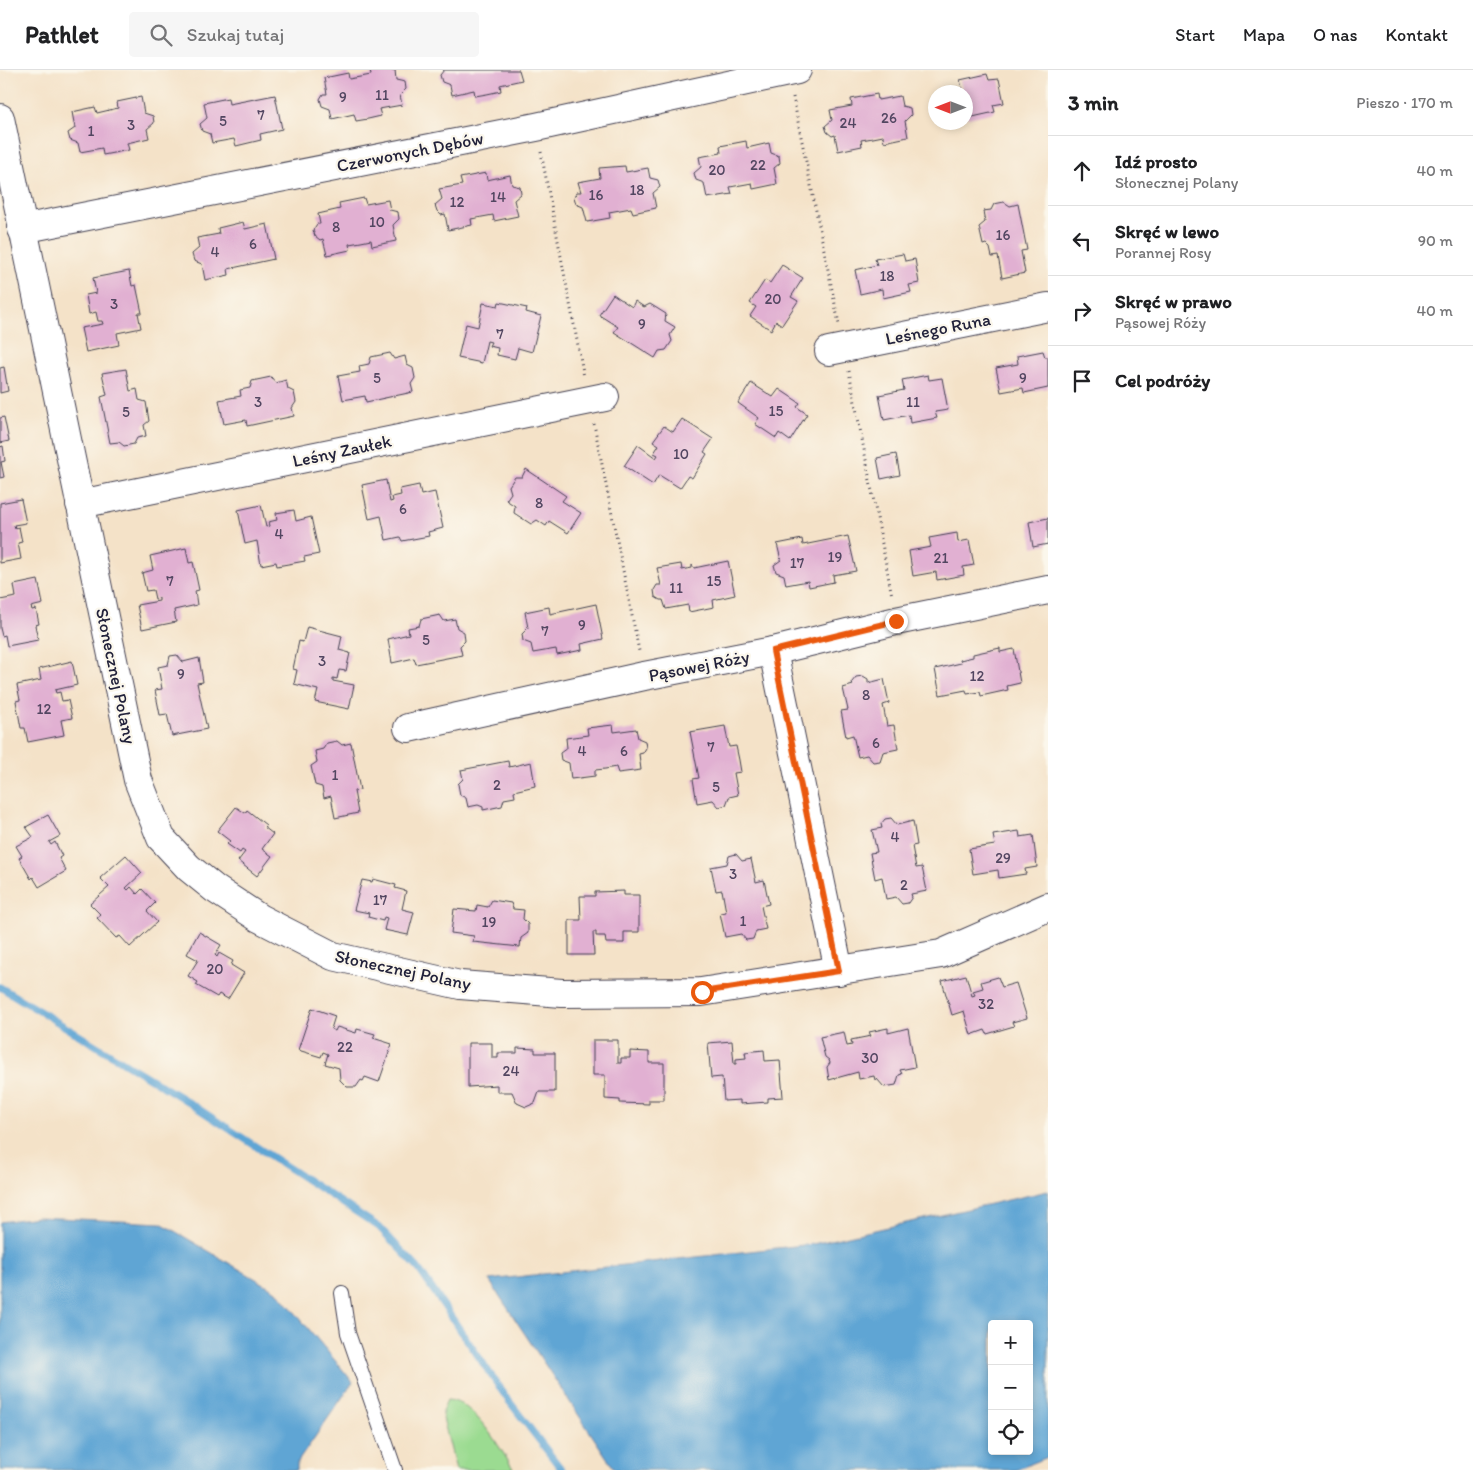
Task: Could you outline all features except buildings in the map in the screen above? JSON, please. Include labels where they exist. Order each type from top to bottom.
[{"type":"street","name":"Czerwonych Dębów","points":[[22,229],[536,127],[797,70]]},
{"type":"street","name":"Słonecznej Polany","points":[[0,118],[138,780],[161,838],[189,868],[259,918],[332,956],[460,985],[562,993],[702,992],[940,954],[1048,907]]},
{"type":"street","name":"Leśnego Runa","points":[[829,351],[1048,308]]},
{"type":"street","name":"Leśny Zaułek","points":[[80,504],[597,399]]},
{"type":"street","name":"Pąsowej Róży","points":[[408,728],[644,676],[773,651],[896,621],[1048,590]]},
{"type":"street","points":[[773,651],[839,971]]},
{"type":"lane","points":[[342,1293],[348,1333],[395,1470]]},
{"type":"path","points":[[536,127],[597,399],[644,676]]},
{"type":"green space","points":[[447,1400],[457,1402],[476,1417],[494,1439],[514,1470],[456,1470],[443,1418],[443,1409]]},
{"type":"water","points":[[1048,1191],[1048,1457],[1016,1470],[615,1470],[489,1280],[813,1244]]},
{"type":"water","points":[[38,1217],[161,1223],[278,1292],[353,1382],[297,1463],[297,1470],[0,1470],[0,1222]]},
{"type":"waterway","points":[[0,987],[182,1098],[379,1227],[418,1268],[506,1397],[562,1470]]},
{"type":"route","points":[[702,992],[839,971],[773,651],[896,621]]}]
